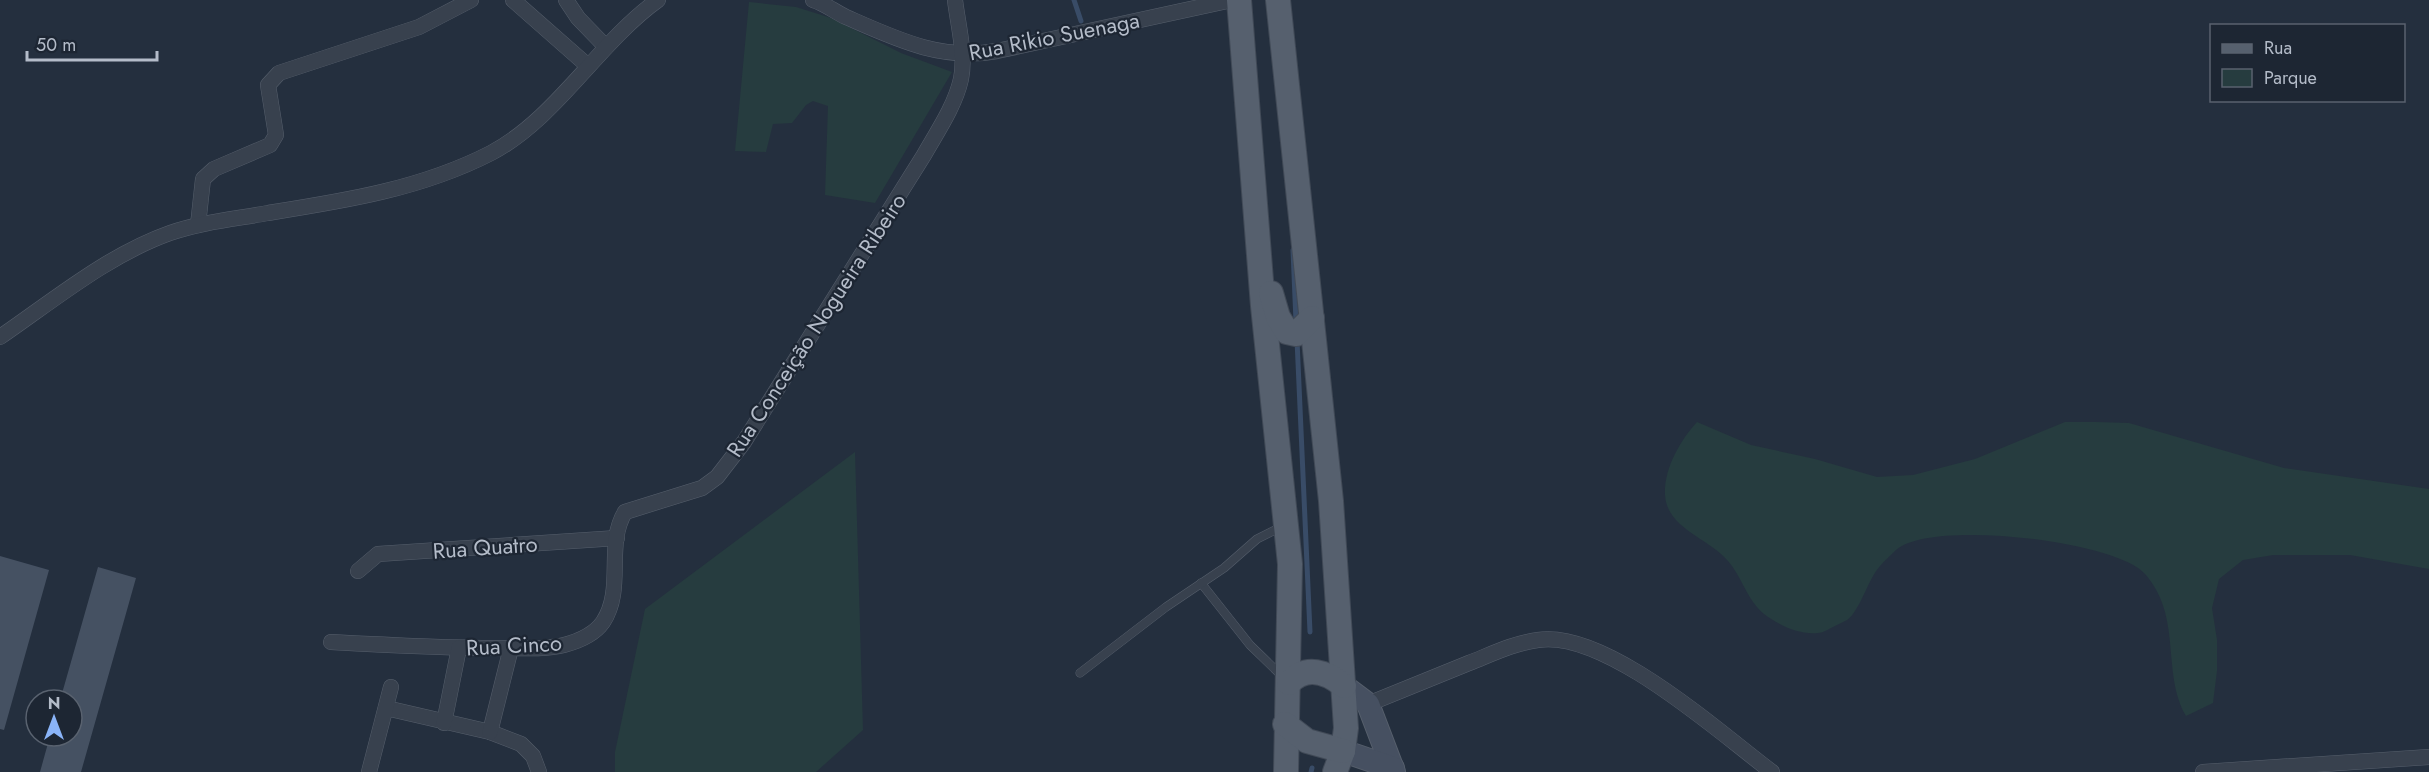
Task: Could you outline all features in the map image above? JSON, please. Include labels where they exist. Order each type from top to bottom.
[{"type":"main road","points":[[1239,0],[1259,250],[1290,564],[1289,683],[1285,724],[1286,772]]},
{"type":"main road","points":[[1278,0],[1330,501],[1346,728],[1339,762],[1285,724]]},
{"type":"main road","points":[[1259,250],[1283,327],[1287,332],[1296,334],[1312,318]]},
{"type":"main road","points":[[1289,683],[1296,676],[1316,671],[1330,675],[1344,686]]},
{"type":"street","points":[[198,225],[203,179],[214,169],[270,145],[276,135],[268,85],[279,73],[419,27],[471,0]]},
{"type":"street","points":[[513,0],[588,66]]},
{"type":"street","points":[[566,0],[578,18],[606,47]]},
{"type":"street","points":[[0,337],[96,271],[135,248],[198,225],[393,191],[458,168],[493,152],[527,128],[606,47],[658,0]]},
{"type":"street","name":"Rua Rikio Suenaga","points":[[816,0],[837,13],[907,44],[934,52],[962,55],[997,51],[1232,0]]},
{"type":"street","points":[[955,0],[962,55]]},
{"type":"street","name":"Rua Conceição Nogueira Ribeiro","points":[[617,538],[620,520],[625,512],[632,507],[702,488],[717,477],[744,442],[924,155],[956,95],[961,78],[962,55]]},
{"type":"street","name":"Rua Quatro","points":[[358,571],[378,554],[617,538]]},
{"type":"street","name":"Rua Cinco","points":[[331,642],[511,648],[562,645],[589,636],[602,624],[612,605],[617,538]]},
{"type":"street","points":[[1368,704],[1514,645],[1541,639],[1571,643],[1606,655],[1648,678],[1772,772]]},
{"type":"street","points":[[444,723],[459,648]]},
{"type":"street","points":[[490,732],[511,648]]},
{"type":"street","points":[[1339,762],[1393,770],[1368,704],[1344,686]]},
{"type":"street","points":[[369,772],[391,687]]},
{"type":"street","points":[[386,708],[490,732],[521,744],[533,756],[539,772]]},
{"type":"street","points":[[2203,772],[2429,757]]},
{"type":"lane","points":[[1080,673],[1257,539],[1287,524]]},
{"type":"lane","points":[[1201,583],[1250,645],[1289,683]]},
{"type":"green space","points":[[749,2],[796,7],[831,18],[901,53],[952,72],[875,203],[825,195],[828,106],[813,101],[806,105],[792,123],[773,124],[766,152],[735,151]]},
{"type":"green space","points":[[1697,422],[1751,445],[1815,459],[1877,477],[1913,475],[1975,459],[2065,422],[2129,423],[2284,468],[2429,489],[2429,569],[2350,555],[2273,555],[2243,560],[2219,579],[2212,608],[2217,640],[2217,671],[2213,703],[2186,716],[2174,681],[2164,608],[2157,591],[2145,574],[2127,562],[2062,543],[1981,535],[1945,536],[1915,541],[1896,550],[1880,566],[1856,610],[1847,620],[1820,633],[1797,631],[1776,622],[1764,614],[1753,602],[1728,561],[1681,525],[1668,507],[1665,485],[1670,465],[1679,446]]},
{"type":"green space","points":[[855,452],[863,730],[816,772],[615,772],[615,752],[645,609]]},
{"type":"building","points":[[0,556],[49,570],[4,730],[0,729]]},
{"type":"building","points":[[98,567],[136,578],[81,772],[40,772],[47,748],[84,748],[84,688],[64,688]]},
{"type":"waterway","points":[[1074,0],[1081,21]]},
{"type":"waterway","points":[[1293,250],[1296,322]]},
{"type":"waterway","points":[[1297,340],[1310,632]]},
{"type":"waterway","points":[[1311,772],[1312,768]]}]
